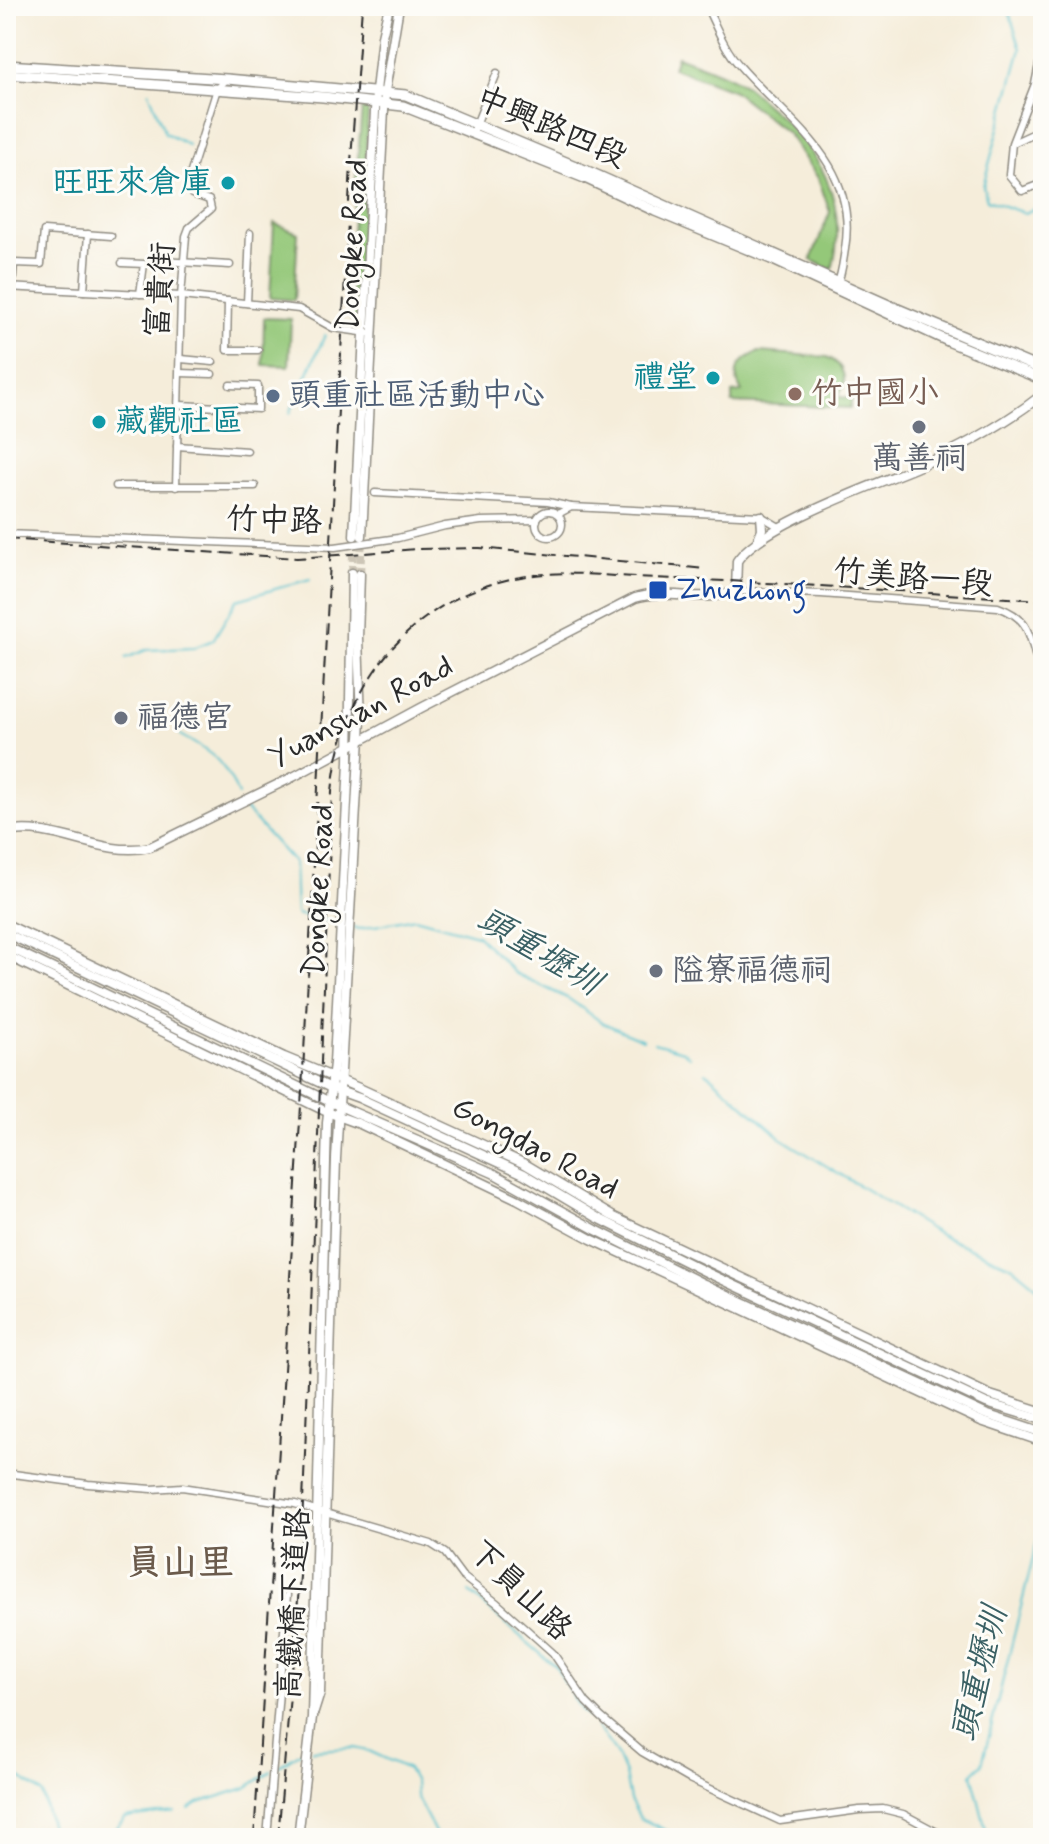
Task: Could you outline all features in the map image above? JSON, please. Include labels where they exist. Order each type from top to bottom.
[{"type":"main road","name":"中興路四段","points":[[6,65],[227,79],[406,95],[475,128],[838,285],[1043,370]]},
{"type":"main road","name":"中興路四段","points":[[6,74],[380,103],[475,128]]},
{"type":"main road","name":"中興路四段","points":[[838,285],[950,342],[1043,380]]},
{"type":"street","name":"Dongke Road","points":[[358,536],[382,36],[389,6]]},
{"type":"street","name":"Dongke Road","points":[[381,91],[399,6]]},
{"type":"street","points":[[706,6],[723,43],[738,64],[789,114],[833,169],[842,190],[846,214],[847,238],[838,285]]},
{"type":"street","points":[[1043,45],[1035,84],[1012,143],[1009,175],[1022,191],[1043,183]]},
{"type":"street","points":[[475,128],[497,73]]},
{"type":"street","name":"富貴街","points":[[176,487],[181,296],[189,228],[211,209],[209,200],[192,194],[191,172],[217,89],[227,79]]},
{"type":"street","points":[[1035,84],[1043,81]]},
{"type":"street","points":[[1012,143],[1043,129]]},
{"type":"street","points":[[111,236],[44,231],[41,264],[14,263],[9,288],[181,296],[299,309],[333,328],[368,333]]},
{"type":"street","points":[[247,303],[250,233]]},
{"type":"street","points":[[84,291],[88,234]]},
{"type":"street","points":[[161,261],[230,265]]},
{"type":"street","points":[[122,263],[144,264],[140,294]]},
{"type":"street","points":[[228,301],[227,350],[258,350]]},
{"type":"street","points":[[181,359],[213,362]]},
{"type":"street","points":[[180,373],[212,374]]},
{"type":"street","points":[[180,405],[258,409],[258,386],[230,385]]},
{"type":"street","points":[[758,540],[988,431],[1043,394]]},
{"type":"street","points":[[177,446],[247,451]]},
{"type":"street","points":[[116,486],[255,486]]},
{"type":"street","points":[[375,493],[761,516],[781,528]]},
{"type":"street","points":[[558,514],[571,507]]},
{"type":"street","points":[[546,511],[558,514],[562,528],[554,536],[542,534],[537,528],[537,520],[546,511]]},
{"type":"street","points":[[736,591],[737,561],[761,535],[761,516]]},
{"type":"street","name":"竹中路","points":[[6,534],[335,547],[481,521],[537,520]]},
{"type":"street","name":"Dongke Road","points":[[327,1112],[328,1101],[336,1085],[345,959],[356,573],[360,740],[347,912]]},
{"type":"street","name":"竹美路一段","points":[[736,591],[998,607],[1016,615],[1027,625],[1043,676]]},
{"type":"street","name":"Yuanshan Road","points":[[6,832],[42,830],[117,850],[150,847],[635,598],[659,594],[722,595],[736,591]]},
{"type":"street","name":"Gongdao Road","points":[[6,924],[32,942]]},
{"type":"street","name":"Gongdao Road","points":[[6,933],[32,942],[284,1062],[525,1164],[612,1216],[990,1395],[1043,1412]]},
{"type":"street","name":"Gongdao Road","points":[[6,946],[282,1085],[327,1112],[374,1130],[517,1199],[591,1239],[981,1421],[1043,1442]]},
{"type":"street","name":"Gongdao Road","points":[[6,955],[282,1085],[328,1101],[493,1173],[596,1230],[704,1284],[985,1414],[1043,1433]]},
{"type":"street","name":"Gongdao Road","points":[[336,1085],[524,1174],[598,1218],[734,1286],[986,1403],[1043,1420]]},
{"type":"street","name":"高鐵橋下道路","points":[[320,1512],[339,1107],[336,1085]]},
{"type":"street","name":"高鐵橋下道路","points":[[298,1838],[312,1717],[320,1693],[327,1112]]},
{"type":"street","name":"下員山路","points":[[6,1473],[88,1484],[152,1489],[182,1487],[295,1504],[431,1544],[445,1553],[462,1576],[553,1653],[586,1702],[601,1717],[642,1752],[689,1779],[780,1821],[883,1809],[903,1814],[948,1838]]},
{"type":"street","points":[[267,1838],[287,1595]]},
{"type":"green space","points":[[677,56],[724,74],[747,87],[786,122],[816,159],[826,178],[837,221],[837,245],[832,270],[811,260],[830,212],[818,178],[788,134],[734,91],[673,68]]},
{"type":"green space","points":[[362,108],[367,108],[368,113],[358,316],[351,320],[352,231]]},
{"type":"green space","points":[[274,223],[298,233],[294,300],[270,298]]},
{"type":"green space","points":[[264,318],[291,319],[289,366],[263,365]]},
{"type":"green space","points":[[759,352],[833,360],[841,369],[844,380],[837,397],[852,398],[850,408],[732,403],[732,393],[742,392],[738,385],[738,367]]},
{"type":"waterway","points":[[1007,6],[1021,49],[983,186],[987,200],[1024,213],[1043,205]]},
{"type":"waterway","name":"頭重壢圳","points":[[149,92],[165,133],[188,145]]},
{"type":"waterway","name":"頭重壢圳","points":[[290,413],[325,335]]},
{"type":"waterway","name":"頭重壢圳","points":[[126,658],[146,650],[193,648],[213,640],[237,600],[310,579]]},
{"type":"waterway","name":"頭重壢圳","points":[[180,735],[201,747],[222,765],[238,795]]},
{"type":"waterway","name":"頭重壢圳","points":[[243,807],[294,863],[296,914],[338,924]]},
{"type":"waterway","name":"頭重壢圳","points":[[352,927],[360,929],[415,918],[477,935],[515,973],[569,999],[603,1023],[643,1040]]},
{"type":"waterway","name":"頭重壢圳","points":[[654,1043],[683,1051],[690,1057]]},
{"type":"waterway","name":"頭重壢圳","points":[[706,1072],[782,1139],[942,1236],[1013,1267],[1043,1292]]},
{"type":"waterway","name":"頭重壢圳","points":[[988,1838],[972,1774],[982,1764],[1043,1518]]},
{"type":"waterway","points":[[469,1592],[557,1668],[588,1717]]},
{"type":"waterway","points":[[597,1727],[616,1753],[625,1774],[630,1800],[640,1818],[682,1838]]},
{"type":"waterway","points":[[311,1750],[354,1748],[369,1751],[408,1769],[415,1782],[416,1796],[438,1838]]},
{"type":"waterway","points":[[276,1768],[304,1750]]},
{"type":"waterway","points":[[6,1768],[42,1793],[52,1832],[95,1838]]},
{"type":"waterway","points":[[189,1809],[198,1803],[246,1788],[271,1771]]},
{"type":"waterway","points":[[105,1838],[125,1818],[175,1812]]},
{"type":"tunnel","points":[[352,573],[354,537]]},
{"type":"tunnel","points":[[360,574],[362,539]]},
{"type":"railway","points":[[254,1838],[302,1090],[362,6]]},
{"type":"railway","points":[[6,539],[297,558],[480,548],[706,569]]},
{"type":"railway","points":[[278,1838],[300,1576],[332,792],[339,749],[353,710],[373,674],[398,642],[428,616],[463,595],[503,581],[546,574],[767,583],[1043,600]]},
{"type":"place","name":"旺旺來倉庫","points":[[228,183]]},
{"type":"place","name":"禮堂","points":[[713,378]]},
{"type":"place","name":"竹中國小","points":[[795,394]]},
{"type":"place","name":"頭重社區活動中心","points":[[273,396]]},
{"type":"place","name":"藏觀社區","points":[[99,422]]},
{"type":"place","name":"萬善祠","points":[[919,427]]},
{"type":"place","name":"Zhuzhong","points":[[658,590]]},
{"type":"place","name":"福德宮","points":[[121,718]]},
{"type":"place","name":"隘寮福德祠","points":[[656,971]]},
{"type":"district","name":"員山里","points":[[180,1564]]}]
